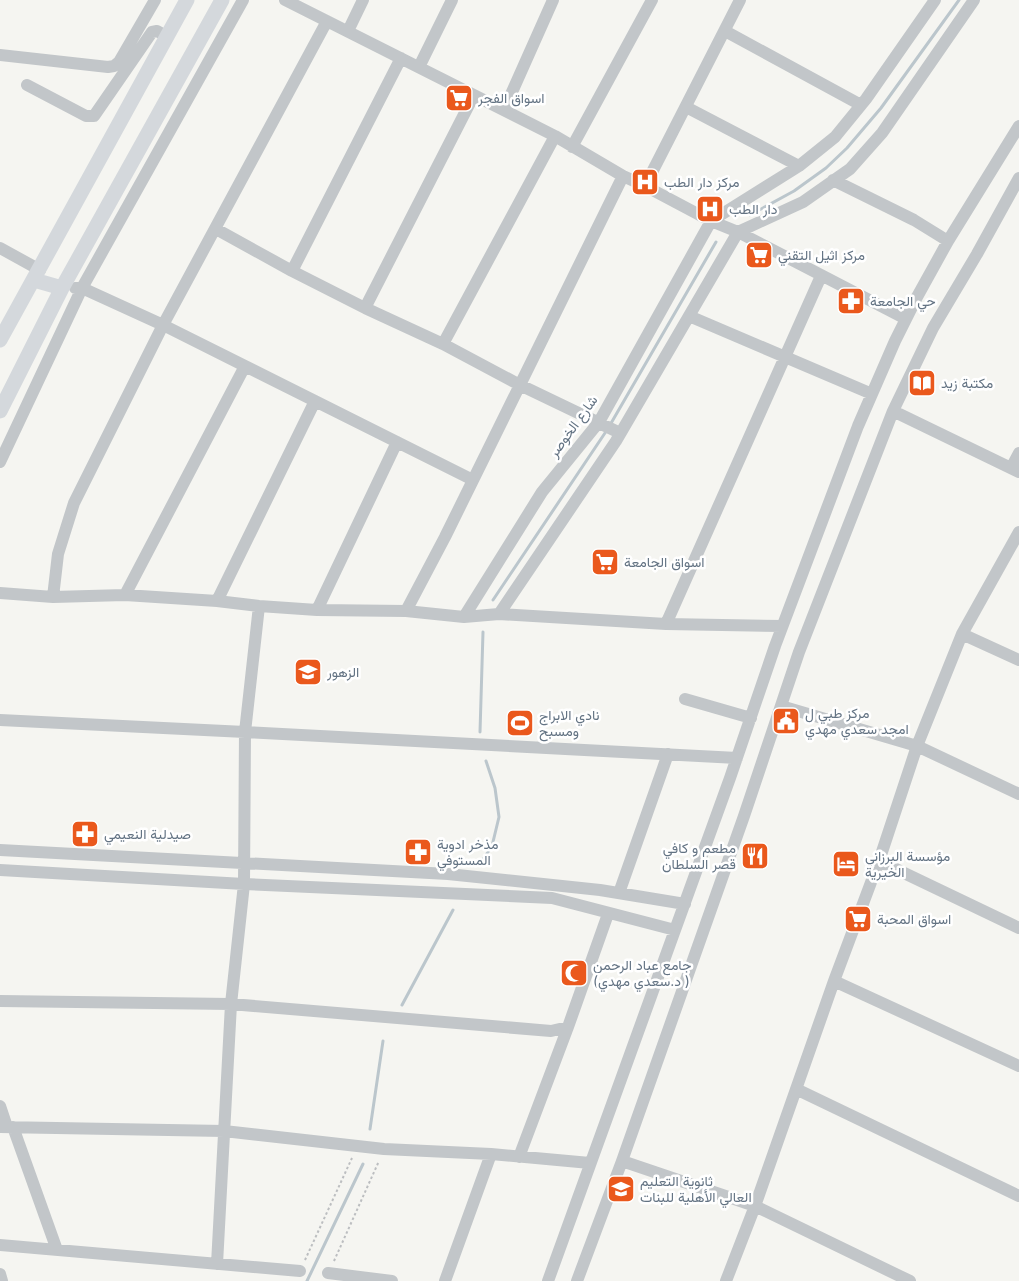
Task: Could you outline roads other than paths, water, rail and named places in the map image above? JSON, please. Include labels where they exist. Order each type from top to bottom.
[{"type":"main road","points":[[0,340],[187,0]]},
{"type":"main road","points":[[0,411],[62,288],[222,0]]},
{"type":"main road","points":[[37,275],[62,288]]},
{"type":"street","points":[[0,55],[108,67],[114,66],[119,62],[155,0]]},
{"type":"street","points":[[0,462],[82,288],[243,0]]},
{"type":"street","points":[[285,0],[555,136],[623,176],[711,221],[738,232],[906,319]]},
{"type":"street","points":[[348,31],[363,0]]},
{"type":"street","points":[[419,67],[452,0]]},
{"type":"street","points":[[504,110],[553,0]]},
{"type":"street","points":[[572,147],[652,0]]},
{"type":"street","points":[[645,186],[740,0]]},
{"type":"street","points":[[711,221],[799,166],[835,137],[861,105],[935,0]]},
{"type":"street","points":[[499,614],[620,433],[738,232],[803,202],[850,169],[882,133],[974,0]]},
{"type":"street","points":[[53,597],[58,554],[74,503],[164,325],[327,21]]},
{"type":"street","points":[[27,85],[86,116],[94,116],[152,32],[157,31],[166,36]]},
{"type":"street","points":[[725,31],[861,105]]},
{"type":"street","points":[[292,271],[401,58]]},
{"type":"street","points":[[365,308],[474,95]]},
{"type":"street","points":[[686,108],[799,166]]},
{"type":"street","points":[[548,1281],[685,904],[782,626],[858,426],[906,319],[948,241],[1019,126]]},
{"type":"street","points":[[443,344],[555,136]]},
{"type":"street","points":[[406,611],[445,537],[623,176]]},
{"type":"street","points":[[577,1281],[622,1161],[799,652],[894,411],[933,328],[1019,178]]},
{"type":"street","points":[[833,180],[914,220],[948,241]]},
{"type":"street","name":"شارع الخوصر","points":[[464,618],[542,492],[598,422],[711,221]]},
{"type":"street","points":[[216,229],[292,271],[365,308],[443,344],[520,385],[620,433]]},
{"type":"street","points":[[0,248],[37,275]]},
{"type":"street","points":[[666,624],[821,276]]},
{"type":"street","points":[[62,288],[82,288],[164,325],[473,480]]},
{"type":"street","points":[[688,316],[872,394]]},
{"type":"street","points":[[125,596],[244,366]]},
{"type":"street","points":[[217,601],[315,401]]},
{"type":"street","points":[[894,411],[1015,470],[1019,453]]},
{"type":"street","points":[[316,610],[397,442]]},
{"type":"street","points":[[726,1281],[755,1206],[834,981],[880,861],[917,746],[962,634],[1019,532]]},
{"type":"street","points":[[0,593],[53,597],[125,596],[217,601],[316,610],[406,611],[464,618],[499,614],[666,624],[782,626]]},
{"type":"street","points":[[217,1264],[231,1004],[244,884],[245,732],[258,606]]},
{"type":"street","points":[[962,634],[1019,660]]},
{"type":"street","points":[[685,699],[751,718]]},
{"type":"street","points":[[781,706],[917,746],[1019,794]]},
{"type":"street","points":[[0,720],[737,758]]},
{"type":"street","points":[[619,893],[668,754]]},
{"type":"street","points":[[0,850],[448,874],[619,893],[685,904]]},
{"type":"street","points":[[880,861],[1019,928]]},
{"type":"street","points":[[0,870],[244,884],[552,898],[674,930]]},
{"type":"street","points":[[519,1157],[608,914]]},
{"type":"street","points":[[834,981],[1019,1066]]},
{"type":"street","points":[[0,1001],[231,1004],[552,1031],[568,1027]]},
{"type":"street","points":[[796,1089],[1019,1196]]},
{"type":"street","points":[[0,1106],[57,1250]]},
{"type":"street","points":[[7,1127],[224,1131],[384,1149],[491,1154],[590,1163]]},
{"type":"street","points":[[445,1281],[491,1154]]},
{"type":"street","points":[[622,1161],[755,1206],[910,1281]]},
{"type":"street","points":[[0,1245],[300,1271]]},
{"type":"street","points":[[328,1273],[392,1281]]},
{"type":"street","points":[[0,1274],[2,1281]]},
{"type":"waterway","points":[[750,215],[794,191],[826,168],[847,148],[881,108],[959,0]]},
{"type":"waterway","points":[[610,425],[716,242]]},
{"type":"waterway","points":[[493,600],[607,430]]},
{"type":"waterway","points":[[480,732],[483,632]]},
{"type":"waterway","points":[[480,864],[492,846],[499,817],[495,788],[486,761]]},
{"type":"waterway","points":[[402,1005],[453,910]]},
{"type":"waterway","points":[[370,1129],[383,1041]]},
{"type":"waterway","points":[[307,1281],[363,1164]]},
{"type":"place","name":"اسواق الفجر","points":[[459,98]]},
{"type":"place","name":"مركز دار الطب","points":[[645,182]]},
{"type":"place","name":"دار الطب","points":[[710,209]]},
{"type":"place","name":"مركز اثيل التقني","points":[[759,255]]},
{"type":"place","name":"حي الجامعة","points":[[851,301]]},
{"type":"place","name":"مكتبة زيد","points":[[922,383]]},
{"type":"place","name":"اسواق الجامعة","points":[[605,562]]},
{"type":"place","name":"الزهور","points":[[308,672]]},
{"type":"place","name":"مركز طبي ل امجد سعدي مهدي","points":[[786,721]]},
{"type":"place","name":"نادي الابراج ومسبح","points":[[520,723]]},
{"type":"place","name":"صيدلية النعيمي","points":[[85,834]]},
{"type":"place","name":"مذخر ادویة المستوفي","points":[[418,852]]},
{"type":"place","name":"مطعم و كافي قصر السلطان","points":[[755,856]]},
{"type":"place","name":"مؤسسة البرزاني الخيرية","points":[[846,864]]},
{"type":"place","name":"اسواق المحبة","points":[[858,919]]},
{"type":"place","name":"جامع عباد الرحمن (د.سعدي مهدي )","points":[[574,973]]},
{"type":"place","name":"ثانوية التعليم العالي الأهلية للبنات","points":[[621,1189]]}]
